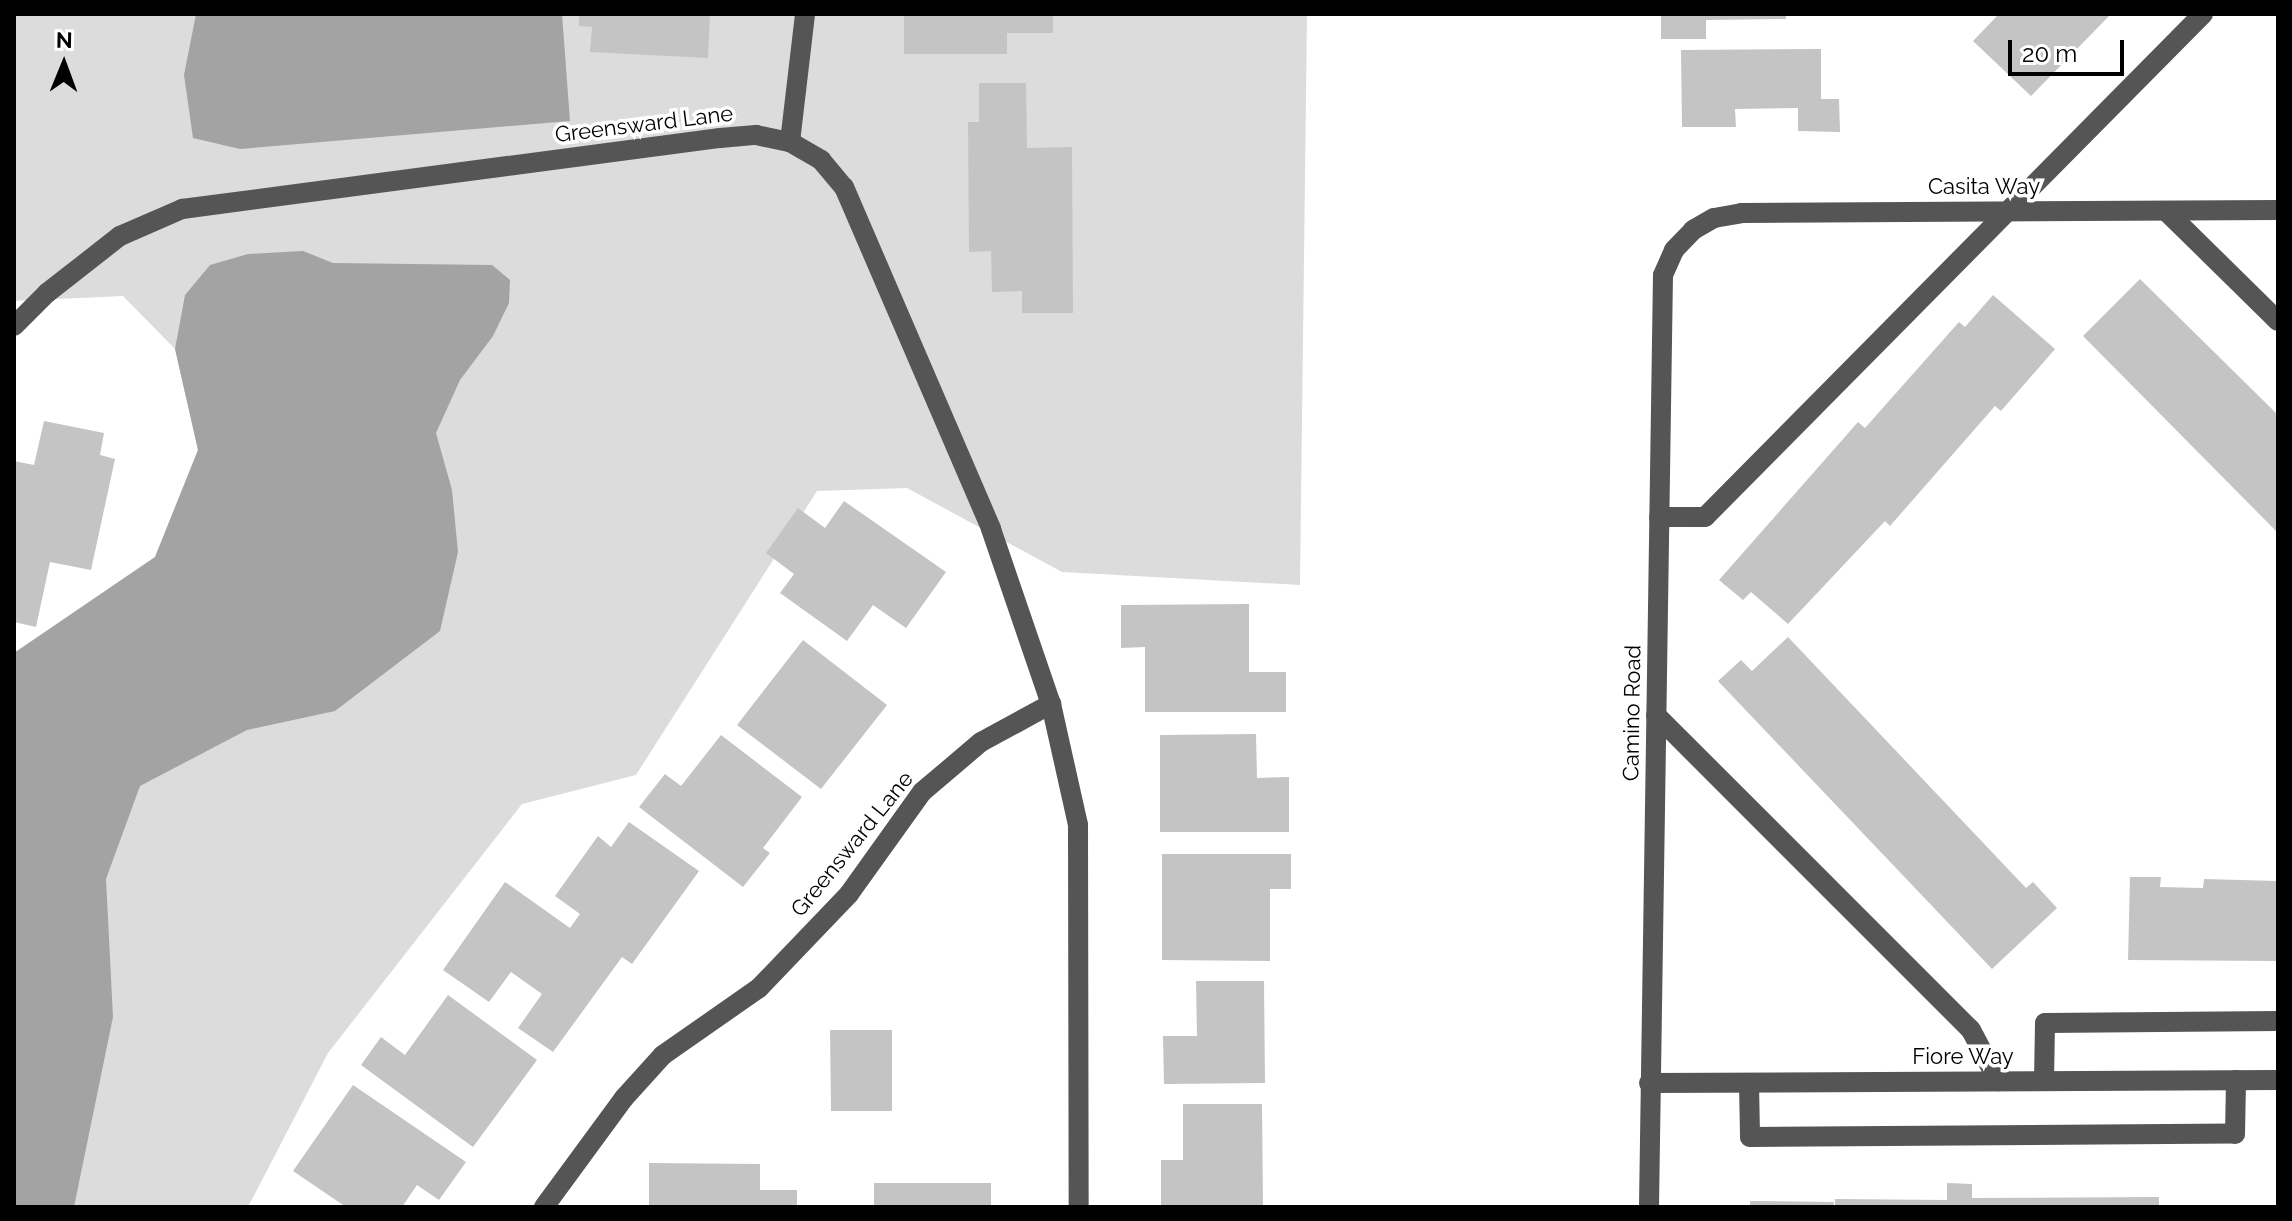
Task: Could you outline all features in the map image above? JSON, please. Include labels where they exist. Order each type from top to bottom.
[{"type":"street","points":[[790,142],[805,14]]},
{"type":"street","points":[[1659,517],[1705,517],[2203,14]]},
{"type":"street","name":"Greensward Lane","points":[[14,326],[47,293],[120,236],[182,209],[756,135],[790,142],[821,160],[844,187],[991,529],[1051,704],[1078,825],[1079,1207]]},
{"type":"street","name":"Casita Way","points":[[1693,230],[1714,218],[1741,213],[2278,210]]},
{"type":"street","points":[[2166,211],[2278,321]]},
{"type":"street","name":"Camino Road","points":[[1649,1207],[1663,275],[1674,250],[1693,230]]},
{"type":"street","name":"Greensward Lane","points":[[544,1207],[615,1110],[663,1055],[759,988],[849,894],[922,792],[981,742],[1051,704]]},
{"type":"street","points":[[1656,715],[1971,1030],[1998,1081]]},
{"type":"street","points":[[2044,1081],[2045,1023],[2278,1021]]},
{"type":"street","points":[[1749,1083],[1750,1137],[1766,1137],[2235,1134],[2236,1080]]},
{"type":"street","name":"Fiore Way","points":[[1649,1083],[2278,1080]]},
{"type":"shaded area","points":[[14,14],[1307,14],[1300,585],[1062,572],[907,488],[817,491],[636,775],[522,804],[328,1053],[248,1207],[14,1207],[14,653],[155,557],[198,450],[175,349],[123,296],[14,301]]},
{"type":"shaded area","points":[[196,14],[562,14],[570,121],[240,149],[193,138],[184,75]]},
{"type":"shaded area","points":[[303,251],[333,263],[492,265],[510,280],[509,303],[493,336],[460,380],[436,433],[452,490],[458,552],[440,631],[335,711],[247,730],[140,786],[106,879],[113,1017],[74,1207],[14,1207],[14,653],[155,557],[198,450],[175,349],[185,295],[210,265],[248,254]]},
{"type":"building","points":[[579,14],[710,14],[708,58],[590,52],[592,27],[579,26]]},
{"type":"building","points":[[904,14],[1053,14],[1053,33],[1007,33],[1007,54],[904,54]]},
{"type":"building","points":[[1661,14],[1786,14],[1786,19],[1706,20],[1706,39],[1661,39]]},
{"type":"building","points":[[1999,14],[2111,14],[2031,96],[1973,41]]},
{"type":"building","points":[[1821,49],[1821,99],[1839,99],[1840,132],[1798,131],[1798,108],[1735,109],[1736,127],[1682,127],[1681,50]]},
{"type":"building","points":[[979,83],[1026,83],[1027,148],[1072,147],[1073,313],[1022,313],[1022,291],[992,292],[991,251],[969,252],[968,122],[979,122]]},
{"type":"building","points":[[2140,279],[2278,415],[2278,533],[2083,336]]},
{"type":"building","points":[[1993,295],[2055,349],[2001,411],[1995,406],[1890,526],[1885,521],[1788,624],[1751,592],[1743,600],[1719,580],[1858,422],[1865,428],[1959,322],[1965,327]]},
{"type":"building","points":[[44,421],[104,433],[100,455],[115,459],[91,570],[50,562],[36,627],[14,622],[14,461],[34,465]]},
{"type":"building","points":[[844,501],[946,572],[906,628],[873,605],[847,641],[780,593],[794,574],[766,553],[798,508],[825,528]]},
{"type":"building","points":[[1249,604],[1249,672],[1286,672],[1286,712],[1145,712],[1145,647],[1121,648],[1121,605]]},
{"type":"building","points":[[1788,637],[2026,888],[2033,882],[2057,908],[1992,969],[1718,681],[1741,660],[1752,671]]},
{"type":"building","points":[[803,640],[887,705],[821,789],[737,725]]},
{"type":"building","points":[[1256,734],[1257,778],[1289,777],[1289,832],[1160,832],[1160,735]]},
{"type":"building","points":[[721,735],[802,797],[763,848],[770,853],[743,887],[639,807],[665,774],[681,786]]},
{"type":"building","points":[[629,822],[699,871],[632,964],[622,957],[553,1052],[518,1028],[542,994],[511,972],[489,1002],[443,970],[505,882],[570,928],[580,914],[555,896],[598,836],[611,847]]},
{"type":"building","points":[[1162,854],[1291,854],[1291,889],[1270,889],[1270,961],[1162,960]]},
{"type":"building","points":[[2130,877],[2161,877],[2160,887],[2203,888],[2204,879],[2278,881],[2278,961],[2128,960]]},
{"type":"building","points":[[1196,981],[1264,981],[1265,1083],[1164,1084],[1163,1036],[1197,1036]]},
{"type":"building","points":[[448,995],[537,1060],[473,1147],[361,1065],[381,1037],[405,1055]]},
{"type":"building","points":[[830,1030],[892,1030],[892,1111],[831,1111]]},
{"type":"building","points":[[353,1085],[466,1162],[439,1200],[417,1185],[402,1207],[346,1207],[293,1171]]},
{"type":"building","points":[[1183,1104],[1262,1104],[1263,1206],[1161,1206],[1161,1160],[1183,1160]]},
{"type":"building","points":[[649,1163],[760,1164],[760,1190],[797,1190],[797,1207],[649,1207]]},
{"type":"building","points":[[874,1183],[991,1183],[991,1207],[874,1207]]},
{"type":"building","points":[[1947,1183],[1972,1184],[1972,1198],[2159,1197],[2159,1207],[1835,1207],[1835,1199],[1947,1200]]},
{"type":"building","points":[[1750,1201],[1834,1202],[1833,1207],[1750,1207]]}]
